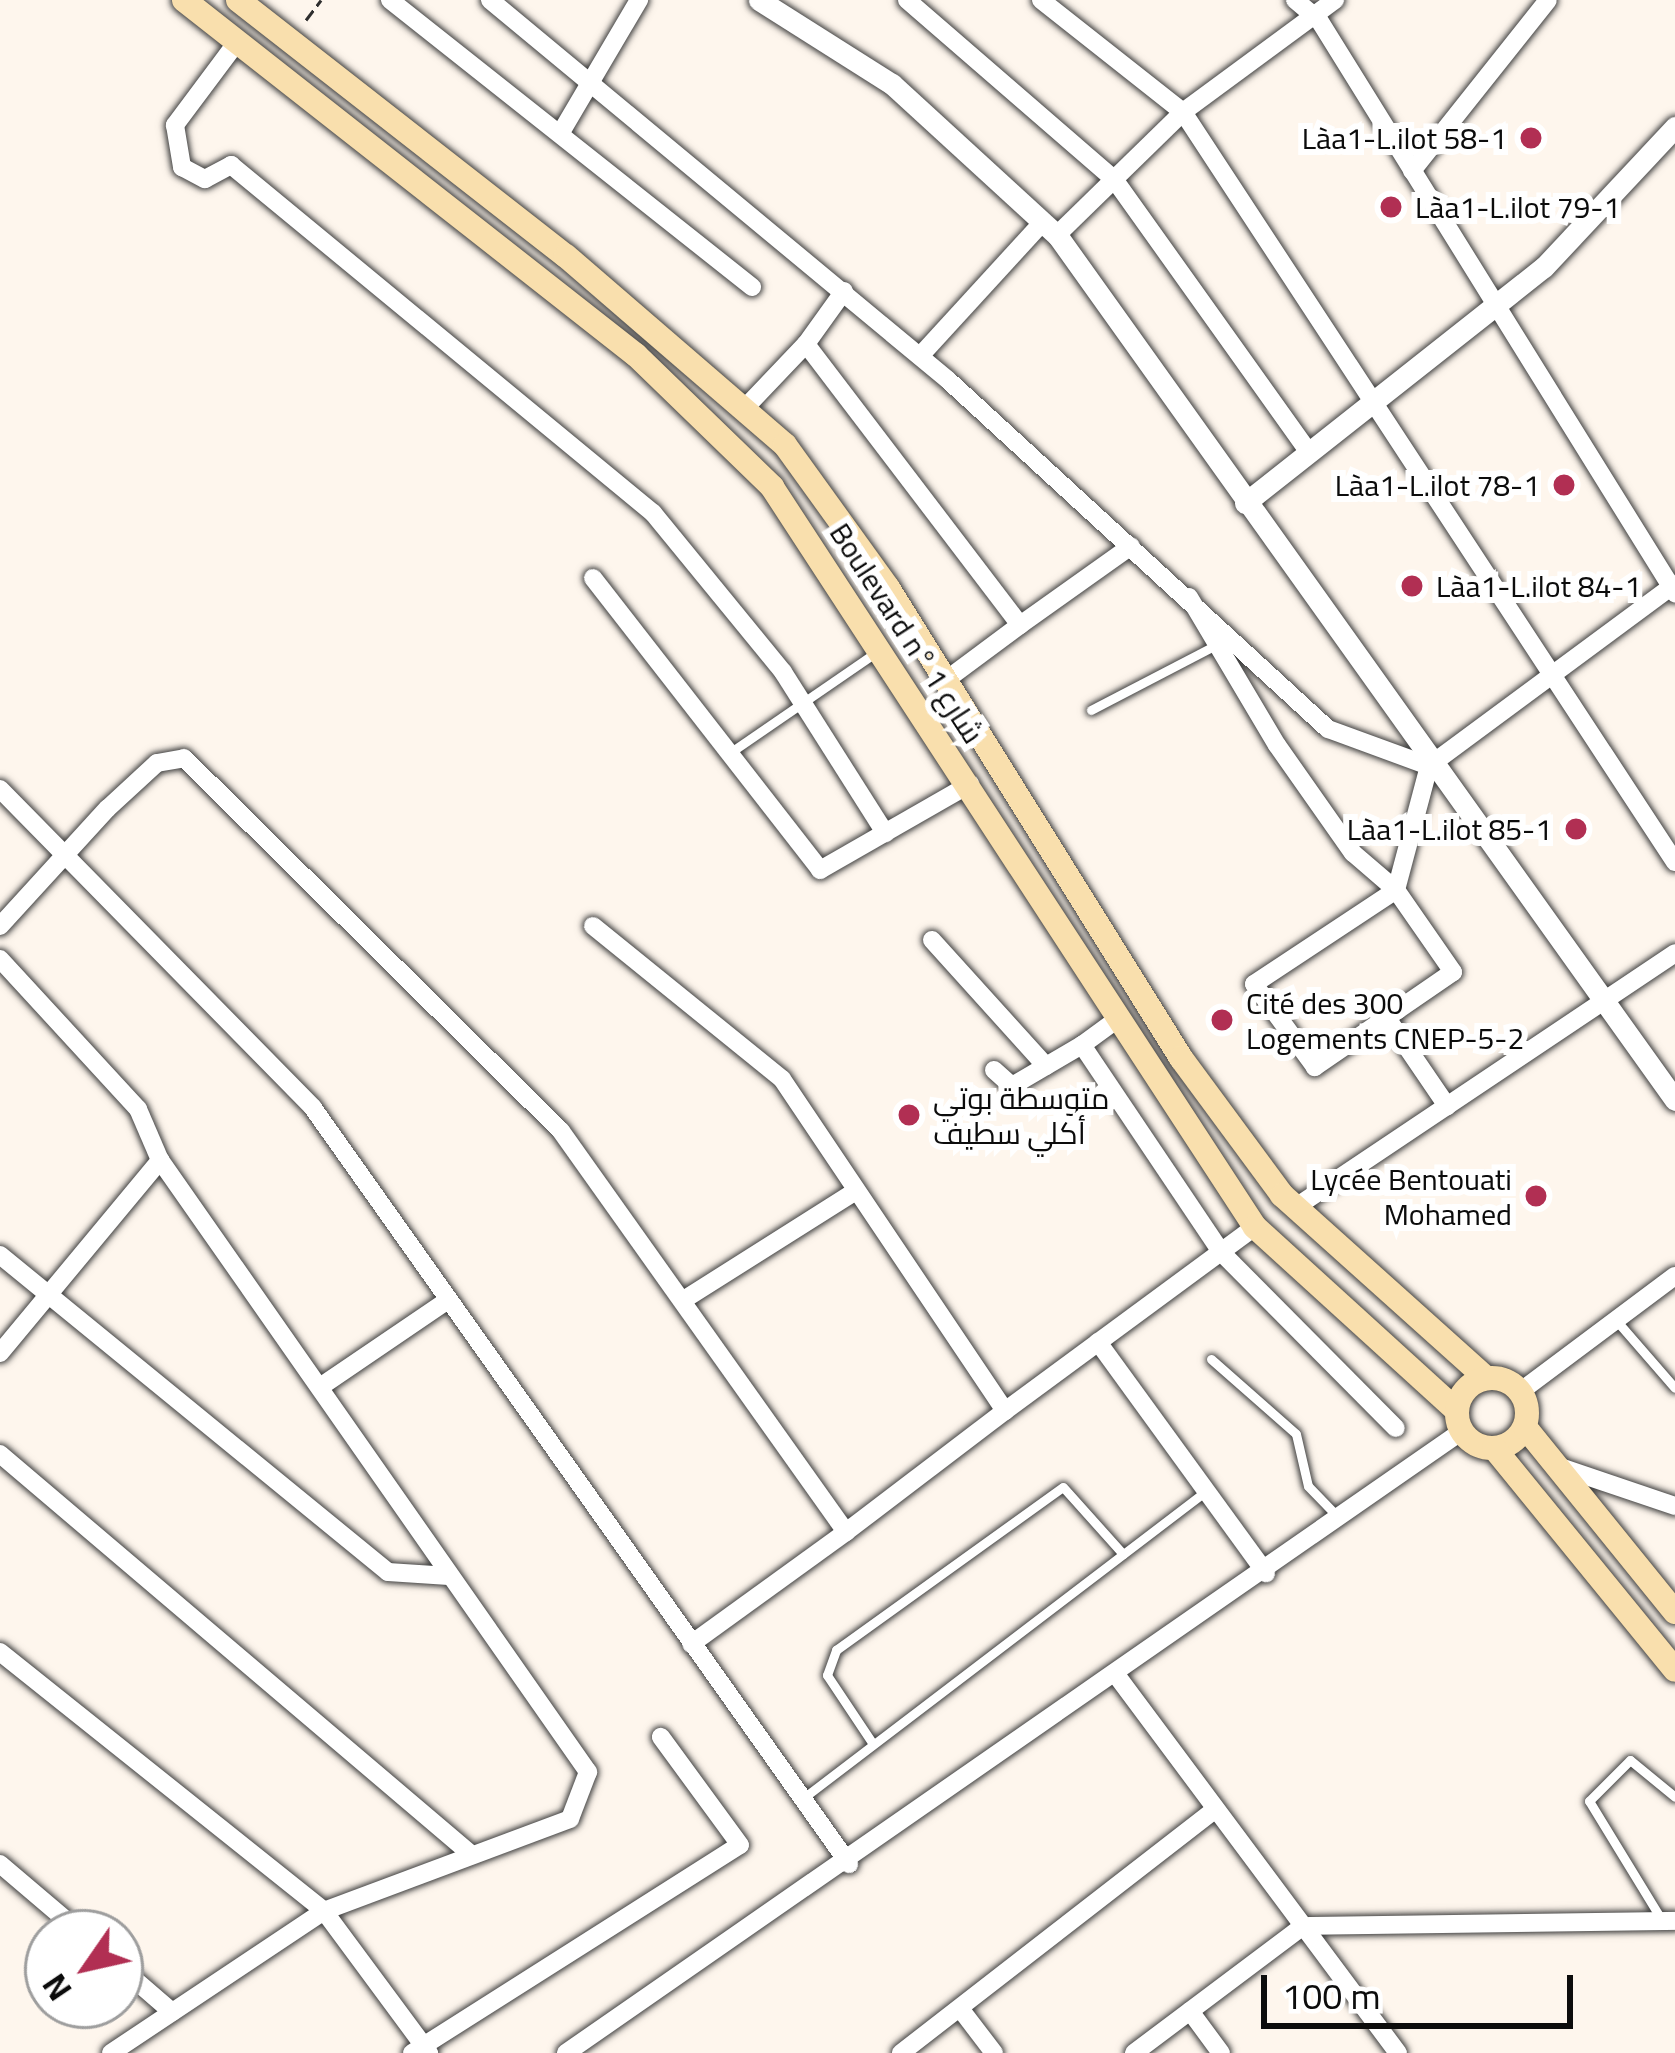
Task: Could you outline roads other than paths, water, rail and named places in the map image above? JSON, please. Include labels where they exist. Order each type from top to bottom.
[{"type":"main road","name":"Boulevard n° شارع 1","points":[[184,0],[698,412],[772,488],[884,647],[1116,1020],[1256,1227],[1494,1448]]},
{"type":"main road","name":"Boulevard n° شارع 1","points":[[238,0],[744,409],[831,504],[1181,1058],[1296,1207],[1486,1378]]},
{"type":"main road","points":[[1459,1420],[1486,1378],[1521,1391],[1525,1427],[1675,1612]]},
{"type":"main road","points":[[1525,1427],[1494,1448],[1675,1670]]},
{"type":"street","points":[[390,0],[752,286]]},
{"type":"street","points":[[490,0],[920,356],[1189,597],[1328,729],[1429,766]]},
{"type":"street","points":[[560,134],[596,88],[639,0]]},
{"type":"street","points":[[759,0],[892,84],[1050,229],[1429,766],[1675,1100]]},
{"type":"street","points":[[907,0],[934,8],[1114,179],[1308,451]]},
{"type":"street","points":[[1041,0],[1184,112],[1369,410],[1546,679],[1675,862]]},
{"type":"street","points":[[1189,597],[1212,647],[1353,853],[1396,890],[1453,972],[1315,1067],[1254,984],[1396,890],[1429,766],[1674,588],[1494,307],[1319,20],[1294,0]]},
{"type":"street","points":[[920,356],[1050,229],[1114,179],[1184,112],[1319,20],[1335,0]]},
{"type":"street","points":[[1412,172],[1548,0]]},
{"type":"street","points":[[237,42],[175,125],[182,167],[206,179],[231,165],[653,513],[803,704],[885,833]]},
{"type":"street","points":[[1245,503],[1308,451],[1369,410],[1494,307],[1673,134]]},
{"type":"street","points":[[744,409],[806,344],[844,291]]},
{"type":"street","points":[[806,344],[1020,625]]},
{"type":"street","points":[[946,680],[1131,546]]},
{"type":"street","points":[[593,578],[734,750],[820,870],[970,784]]},
{"type":"street","points":[[0,926],[157,763],[184,758],[561,1131],[685,1299],[846,1532]]},
{"type":"street","points":[[0,789],[313,1108],[445,1302],[848,1864]]},
{"type":"street","points":[[593,926],[760,1057],[1005,1411]]},
{"type":"street","points":[[932,940],[1046,1066]]},
{"type":"street","points":[[1296,1207],[1675,953]]},
{"type":"street","points":[[0,959],[114,1076],[160,1160],[588,1772],[569,1819],[325,1911],[111,2053]]},
{"type":"street","points":[[1387,1018],[1447,1106]]},
{"type":"street","points":[[994,1070],[1012,1086],[1116,1020]]},
{"type":"street","points":[[1082,1045],[1221,1252],[1396,1427]]},
{"type":"street","points":[[0,1353],[160,1160]]},
{"type":"street","points":[[685,1299],[854,1192]]},
{"type":"street","points":[[691,1644],[1256,1227]]},
{"type":"street","points":[[0,1255],[388,1572],[449,1576]]},
{"type":"street","points":[[1521,1391],[1675,1276]]},
{"type":"street","points":[[320,1387],[445,1302]]},
{"type":"street","points":[[1098,1342],[1265,1573]]},
{"type":"street","points":[[566,2053],[848,1864],[1340,1520],[1459,1420]]},
{"type":"street","points":[[0,1454],[472,1855]]},
{"type":"street","points":[[1552,1464],[1675,1507]]},
{"type":"street","points":[[1649,1582],[1675,1591]]},
{"type":"street","points":[[0,1652],[325,1911],[422,2050],[740,1844],[661,1737]]},
{"type":"street","points":[[1118,1676],[1398,2053]]},
{"type":"street","points":[[901,2053],[962,2011],[1215,1809]]},
{"type":"street","points":[[0,1864],[53,1909]]},
{"type":"street","points":[[1134,2053],[1303,1926],[1669,1922]]},
{"type":"street","points":[[144,1988],[172,2012]]},
{"type":"street","points":[[962,2011],[994,2053]]},
{"type":"street","points":[[1190,2011],[1221,2053]]},
{"type":"lane","points":[[734,750],[884,647]]},
{"type":"lane","points":[[1091,710],[1212,647]]},
{"type":"lane","points":[[1615,1319],[1675,1388]]},
{"type":"lane","points":[[1211,1359],[1296,1434],[1308,1486],[1340,1520]]},
{"type":"lane","points":[[873,1744],[827,1675],[836,1650],[1063,1487],[1123,1554]]},
{"type":"lane","points":[[802,1799],[1206,1491]]},
{"type":"lane","points":[[1669,1922],[1589,1801],[1630,1760],[1675,1797]]},
{"type":"place","name":"Làa1-L.ilot 58-1","points":[[1531,138]]},
{"type":"place","name":"Làa1-L.ilot 79-1","points":[[1391,207]]},
{"type":"place","name":"Làa1-L.ilot 78-1","points":[[1564,485]]},
{"type":"place","name":"Làa1-L.ilot 84-1","points":[[1412,586]]},
{"type":"place","name":"Làa1-L.ilot 85-1","points":[[1576,829]]},
{"type":"place","name":"Cité des 300 Logements CNEP-5-2","points":[[1222,1020]]},
{"type":"place","name":"متوسطة بوتي أكلي سطيف","points":[[909,1115]]},
{"type":"place","name":"Lycée Bentouati Mohamed","points":[[1536,1196]]}]
